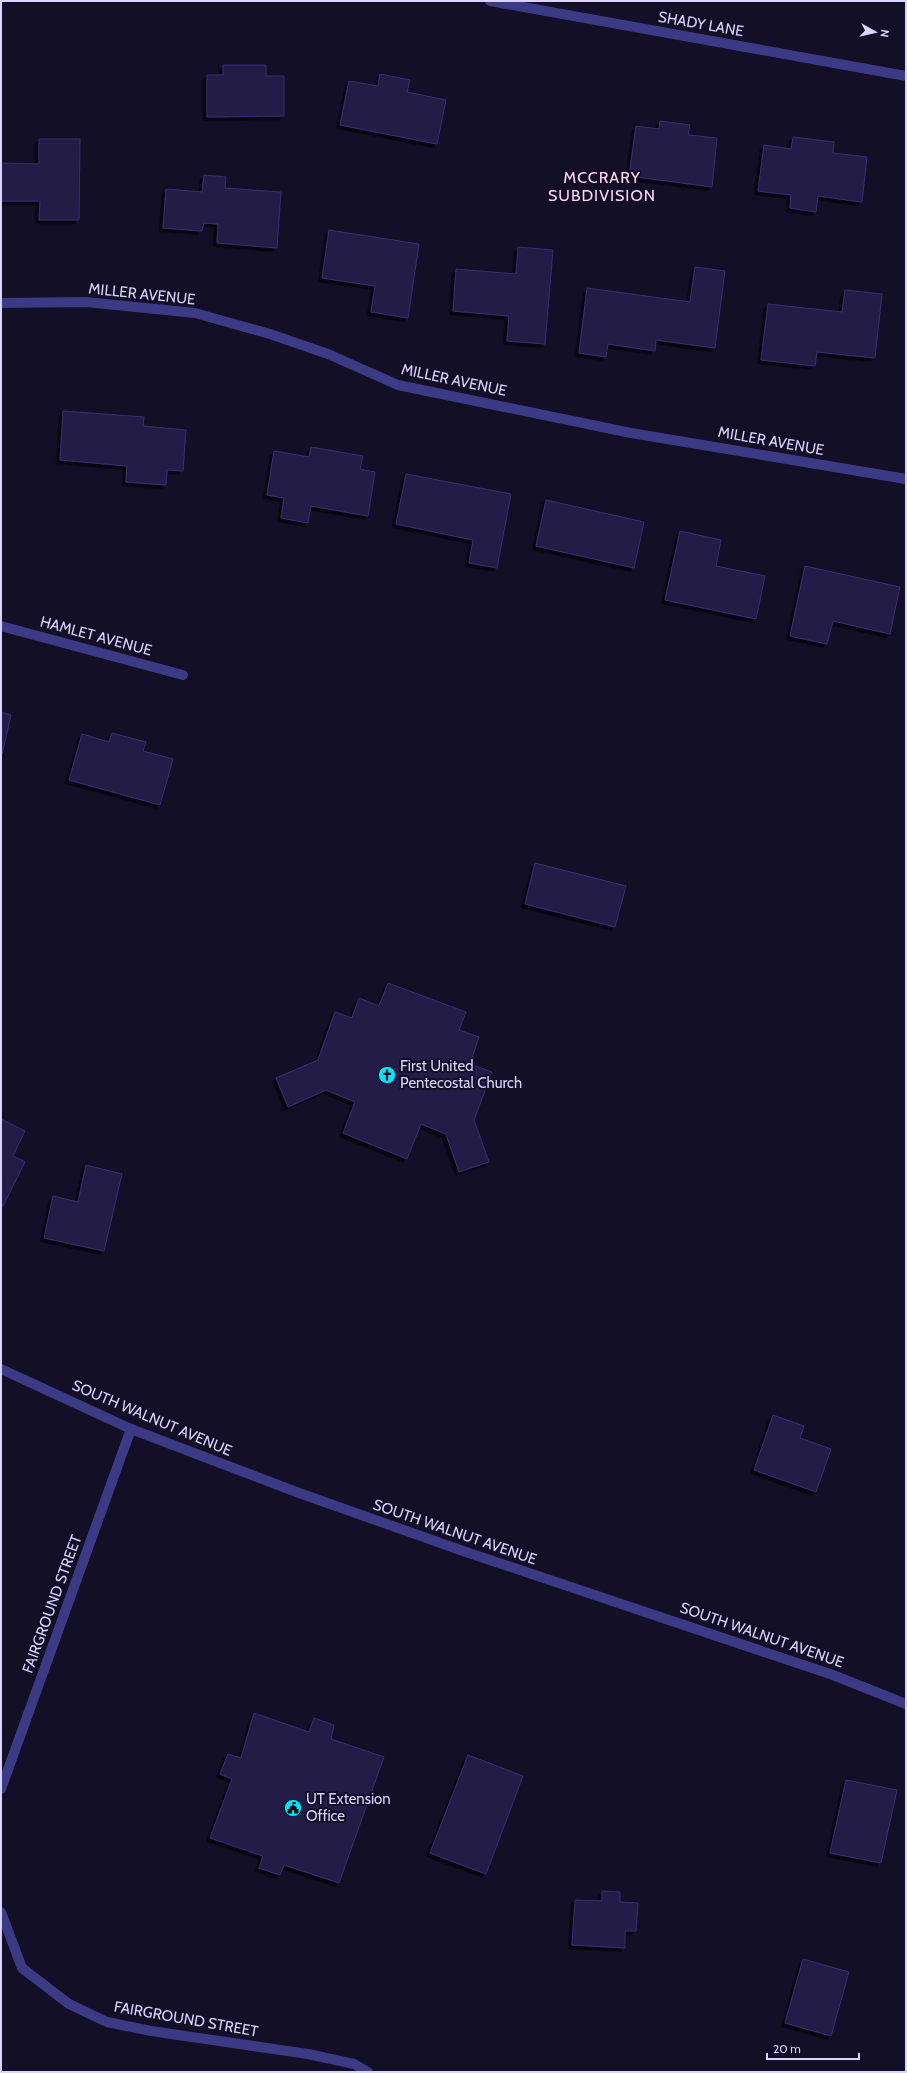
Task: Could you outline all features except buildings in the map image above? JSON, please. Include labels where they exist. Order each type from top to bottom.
[{"type":"street","name":"SHADY LANE","points":[[490,1],[906,76]]},
{"type":"street","name":"MILLER AVENUE","points":[[1,303],[86,302],[195,313],[270,334],[328,354],[398,385],[630,433],[906,479]]},
{"type":"street","name":"HAMLET AVENUE","points":[[1,626],[183,675]]},
{"type":"street","name":"SOUTH WALNUT AVENUE","points":[[1,1369],[131,1429],[307,1496],[466,1552],[833,1675],[906,1704]]},
{"type":"street","name":"FAIRGROUND STREET","points":[[1,1789],[131,1429]]},
{"type":"street","name":"FAIRGROUND STREET","points":[[1,1912],[22,1968],[69,2004],[107,2022],[151,2031],[308,2054],[354,2064],[368,2072]]},
{"type":"place","name":"First United Pentecostal Church","points":[[387,1075]]},
{"type":"place","name":"UT Extension Office","points":[[293,1808]]},
{"type":"district","name":"MCCRARY SUBDIVISION","points":[[602,186]]}]
